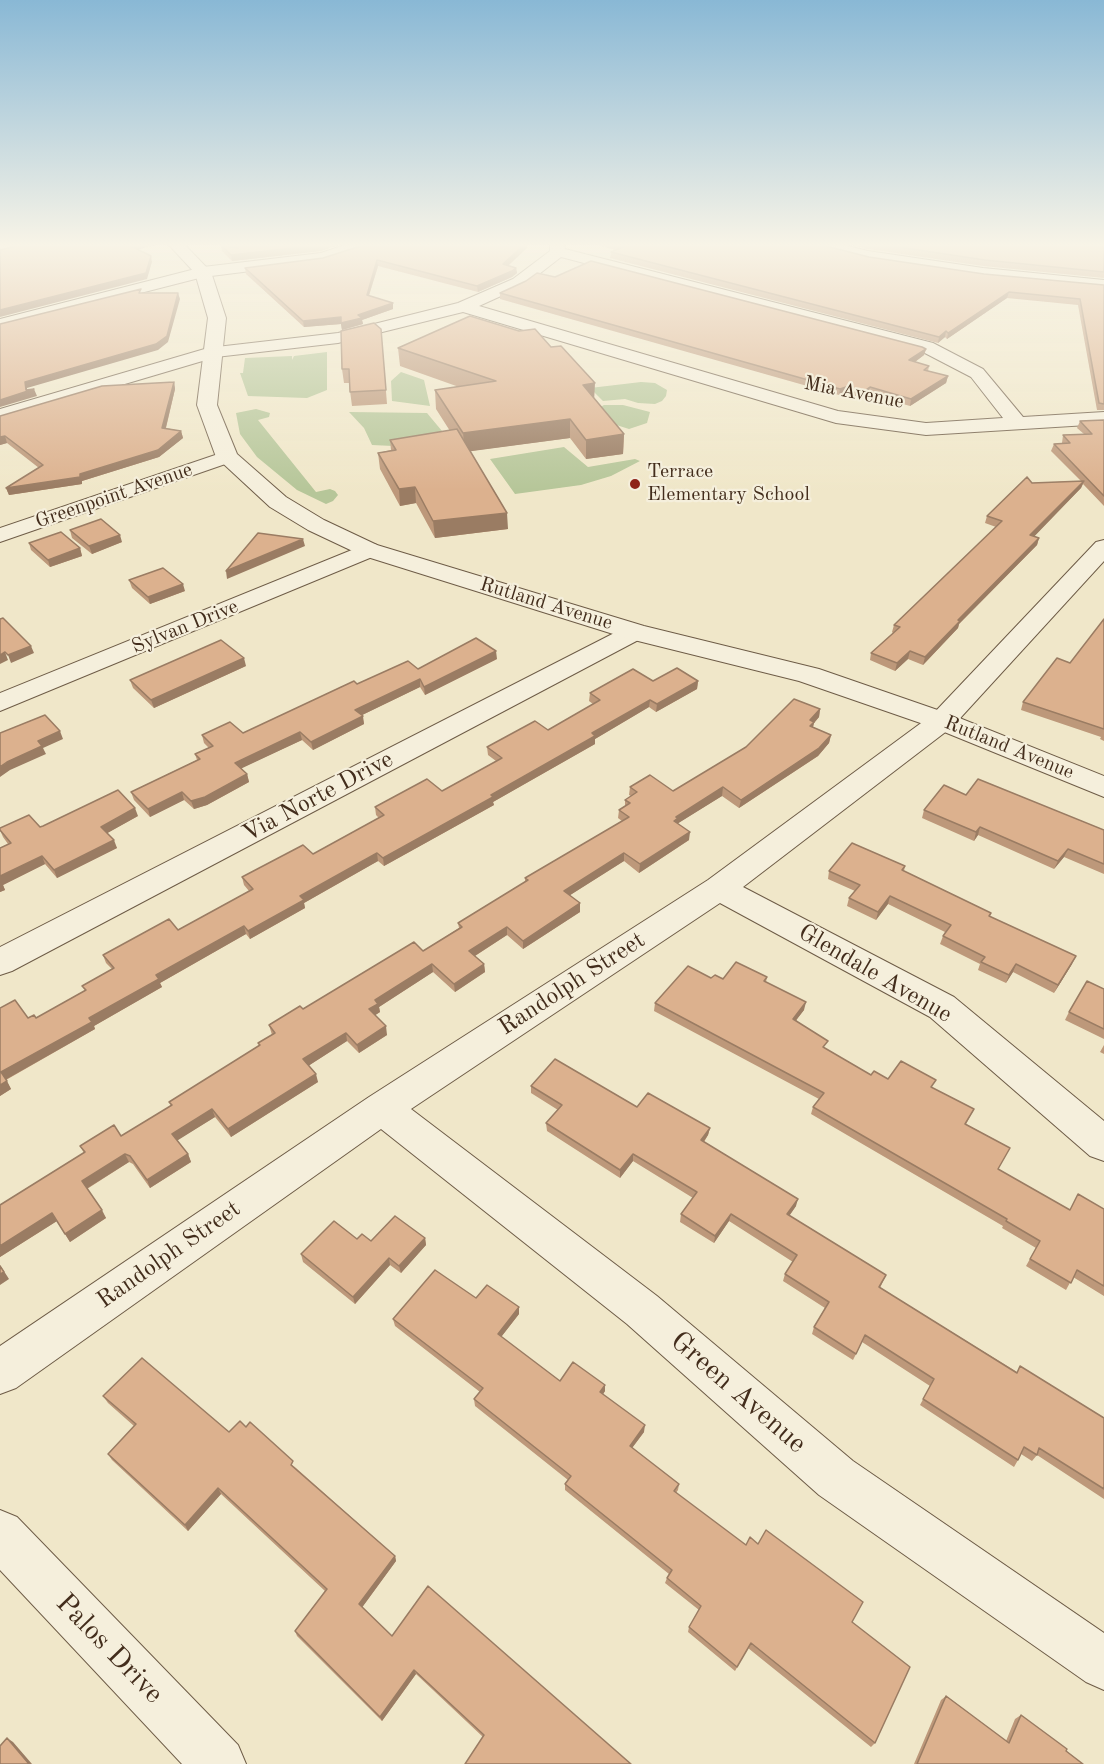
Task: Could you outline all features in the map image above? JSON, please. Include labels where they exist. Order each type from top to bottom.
[{"type":"street","name":"Rutland Avenue","points":[[216,325],[207,405],[228,457],[278,502],[316,525],[369,550],[635,632],[809,675],[942,721],[1104,787]]},
{"type":"street","points":[[0,415],[214,352],[338,338],[390,325]]},
{"type":"street","name":"Mia Avenue","points":[[526,325],[836,417],[926,429],[1104,418]]},
{"type":"street","points":[[846,325],[927,347],[977,373],[1017,423]]},
{"type":"street","name":"Greenpoint Avenue","points":[[0,535],[228,457]]},
{"type":"street","name":"Randolph Street","points":[[0,1372],[382,1108],[719,888],[942,721],[1104,547]]},
{"type":"street","name":"Sylvan Drive","points":[[0,703],[369,550]]},
{"type":"street","name":"Via Norte Drive","points":[[0,962],[635,632]]},
{"type":"street","name":"Glendale Avenue","points":[[719,888],[942,1007],[1104,1144]]},
{"type":"street","name":"Green Avenue","points":[[382,1108],[642,1310],[836,1478],[1104,1664]]},
{"type":"street","name":"Palos Drive","points":[[0,1534],[219,1764]]},
{"type":"green space","points":[[327,352],[327,390],[307,398],[248,396],[240,373],[243,373],[245,358],[292,356],[292,360],[294,356]]},
{"type":"green space","points":[[401,372],[424,380],[430,406],[392,401],[391,381]]},
{"type":"green space","points":[[641,382],[655,383],[667,390],[666,396],[655,404],[638,403],[625,399],[603,401],[590,388]]},
{"type":"green space","points":[[604,405],[623,405],[650,412],[647,423],[629,429],[610,423],[594,410]]},
{"type":"green space","points":[[256,409],[270,413],[269,417],[258,420],[316,492],[330,489],[335,491],[338,495],[333,501],[326,504],[297,490],[257,457],[240,434],[236,413]]},
{"type":"green space","points":[[349,412],[427,413],[457,449],[372,445],[364,428]]},
{"type":"green space","points":[[564,447],[588,467],[635,459],[640,461],[611,476],[581,485],[515,494],[490,459]]},
{"type":"building","points":[[0,325],[170,325],[167,336],[156,344],[25,382],[26,390],[34,389],[0,400]]},
{"type":"building","points":[[364,325],[377,325],[381,329],[386,390],[350,392],[349,369],[342,369],[341,331]]},
{"type":"building","points":[[449,325],[500,325],[519,331],[535,329],[551,347],[561,346],[595,383],[583,385],[624,434],[586,440],[570,419],[463,433],[435,390],[496,381],[398,348]]},
{"type":"building","points":[[614,325],[839,325],[922,347],[926,349],[909,360],[929,366],[924,370],[948,376],[911,399],[870,387],[863,392],[846,387],[840,389]]},
{"type":"building","points":[[894,325],[959,325],[939,337]]},
{"type":"building","points":[[1085,325],[1104,325],[1104,404],[1099,403]]},
{"type":"building","points":[[174,382],[162,428],[181,431],[158,450],[80,474],[80,477],[6,488],[43,465],[5,436],[0,437],[0,416],[102,386]]},
{"type":"building","points":[[1104,420],[1104,496],[1054,444],[1070,443],[1063,435],[1092,434],[1080,421]]},
{"type":"building","points":[[457,429],[507,513],[433,521],[415,487],[399,489],[378,453],[396,450],[390,440]]},
{"type":"building","points":[[1027,477],[1032,483],[1084,481],[1030,535],[1039,538],[925,657],[910,651],[897,663],[871,653],[900,627],[894,625],[1002,521],[987,516]]},
{"type":"building","points":[[101,519],[120,535],[89,546],[70,530]]},
{"type":"building","points":[[61,532],[80,548],[48,560],[29,543]]},
{"type":"building","points":[[258,533],[303,539],[226,571]]},
{"type":"building","points":[[163,568],[183,584],[148,597],[129,580]]},
{"type":"building","points":[[3,618],[31,646],[8,655],[5,652],[0,655],[0,619]]},
{"type":"building","points":[[1104,619],[1104,729],[1023,702],[1057,658],[1070,663]]},
{"type":"building","points":[[476,638],[496,651],[424,687],[420,679],[355,710],[363,716],[311,742],[300,732],[235,763],[247,774],[205,797],[191,801],[182,792],[148,809],[131,792],[200,759],[195,754],[213,746],[202,735],[230,722],[243,733],[354,681],[357,684],[408,661],[418,669]]},
{"type":"building","points":[[221,640],[244,658],[151,700],[130,680]]},
{"type":"building","points":[[677,668],[698,681],[657,704],[650,700],[592,733],[595,736],[491,795],[493,797],[383,858],[377,853],[300,896],[304,900],[248,931],[244,926],[156,975],[159,979],[89,1018],[92,1022],[1,1072],[7,1081],[0,1085],[0,1008],[15,1000],[28,1018],[34,1015],[36,1018],[86,990],[82,986],[114,968],[103,955],[169,919],[178,930],[253,889],[242,877],[303,845],[313,854],[384,815],[375,807],[427,779],[442,791],[502,758],[487,747],[535,721],[548,730],[600,700],[590,693],[633,669],[653,681]]},
{"type":"building","points":[[794,699],[820,709],[810,720],[814,722],[810,726],[831,735],[819,748],[741,800],[723,787],[676,817],[678,818],[674,821],[690,832],[640,864],[624,853],[564,891],[580,903],[523,941],[507,927],[469,951],[484,964],[454,984],[432,964],[375,1000],[378,1004],[369,1009],[386,1026],[357,1045],[346,1033],[303,1059],[316,1074],[228,1129],[212,1109],[172,1134],[188,1154],[147,1180],[130,1156],[125,1154],[82,1181],[102,1210],[65,1234],[52,1213],[0,1246],[0,1205],[85,1152],[80,1146],[114,1125],[121,1136],[172,1105],[169,1102],[260,1045],[258,1043],[275,1033],[269,1025],[300,1006],[303,1009],[414,942],[423,951],[462,927],[458,923],[528,880],[525,878],[629,817],[619,810],[630,803],[625,800],[637,792],[630,787],[650,775],[673,791],[746,747]]},
{"type":"building","points":[[45,715],[60,731],[38,741],[42,746],[0,767],[0,733]]},
{"type":"building","points":[[978,779],[1104,830],[1104,864],[1068,849],[1058,861],[980,827],[976,832],[924,810],[944,785],[966,795]]},
{"type":"building","points":[[118,790],[135,808],[101,827],[114,840],[54,870],[42,856],[0,876],[0,848],[11,843],[0,828],[29,815],[40,827]]},
{"type":"building","points":[[852,843],[905,866],[902,870],[991,913],[989,916],[1076,956],[1058,985],[1016,964],[1009,975],[981,962],[985,957],[943,936],[951,925],[890,896],[878,912],[849,898],[860,885],[829,871]]},
{"type":"building","points":[[736,962],[767,977],[764,981],[806,1002],[793,1019],[828,1041],[823,1047],[871,1075],[874,1071],[888,1079],[901,1061],[936,1080],[931,1087],[974,1109],[965,1124],[1010,1148],[998,1169],[1070,1210],[1078,1194],[1104,1209],[1104,1286],[1077,1270],[1071,1283],[1030,1259],[1040,1241],[1006,1221],[1007,1219],[813,1107],[824,1093],[655,1003],[688,966],[711,978],[715,975],[723,979]]},
{"type":"building","points":[[1087,981],[1104,989],[1104,1029],[1069,1012]]},
{"type":"building","points":[[555,1059],[637,1107],[648,1093],[710,1128],[701,1140],[798,1199],[787,1214],[886,1275],[879,1287],[1017,1373],[1020,1366],[1104,1418],[1104,1489],[1039,1448],[1037,1455],[1024,1447],[1018,1460],[923,1399],[934,1379],[865,1335],[856,1354],[814,1327],[829,1302],[785,1274],[797,1255],[731,1214],[715,1236],[681,1214],[697,1192],[633,1154],[620,1170],[546,1123],[562,1105],[531,1086]]},
{"type":"building","points":[[395,1216],[425,1238],[399,1266],[389,1258],[353,1297],[301,1254],[334,1221],[357,1239],[362,1234],[371,1241]]},
{"type":"building","points":[[435,1270],[476,1298],[487,1285],[519,1307],[498,1334],[560,1381],[573,1362],[605,1385],[600,1392],[645,1425],[630,1446],[679,1484],[674,1491],[746,1545],[750,1537],[758,1544],[766,1530],[863,1602],[852,1622],[910,1667],[875,1743],[751,1643],[737,1667],[689,1627],[701,1606],[667,1578],[672,1570],[565,1484],[571,1476],[474,1399],[483,1388],[393,1319]]},
{"type":"building","points":[[142,1358],[229,1432],[240,1421],[246,1427],[250,1422],[293,1461],[291,1465],[395,1556],[359,1604],[392,1636],[428,1586],[631,1764],[465,1764],[484,1735],[414,1670],[380,1717],[295,1631],[327,1589],[218,1488],[185,1525],[108,1454],[136,1424],[103,1396]]},
{"type":"building","points":[[946,1696],[1009,1743],[1021,1715],[1067,1749],[1066,1751],[1083,1764],[917,1764]]},
{"type":"building","points":[[7,1738],[29,1764],[0,1764],[0,1746]]},
{"type":"place","name":"Terrace Elementary School","points":[[635,484]]}]
